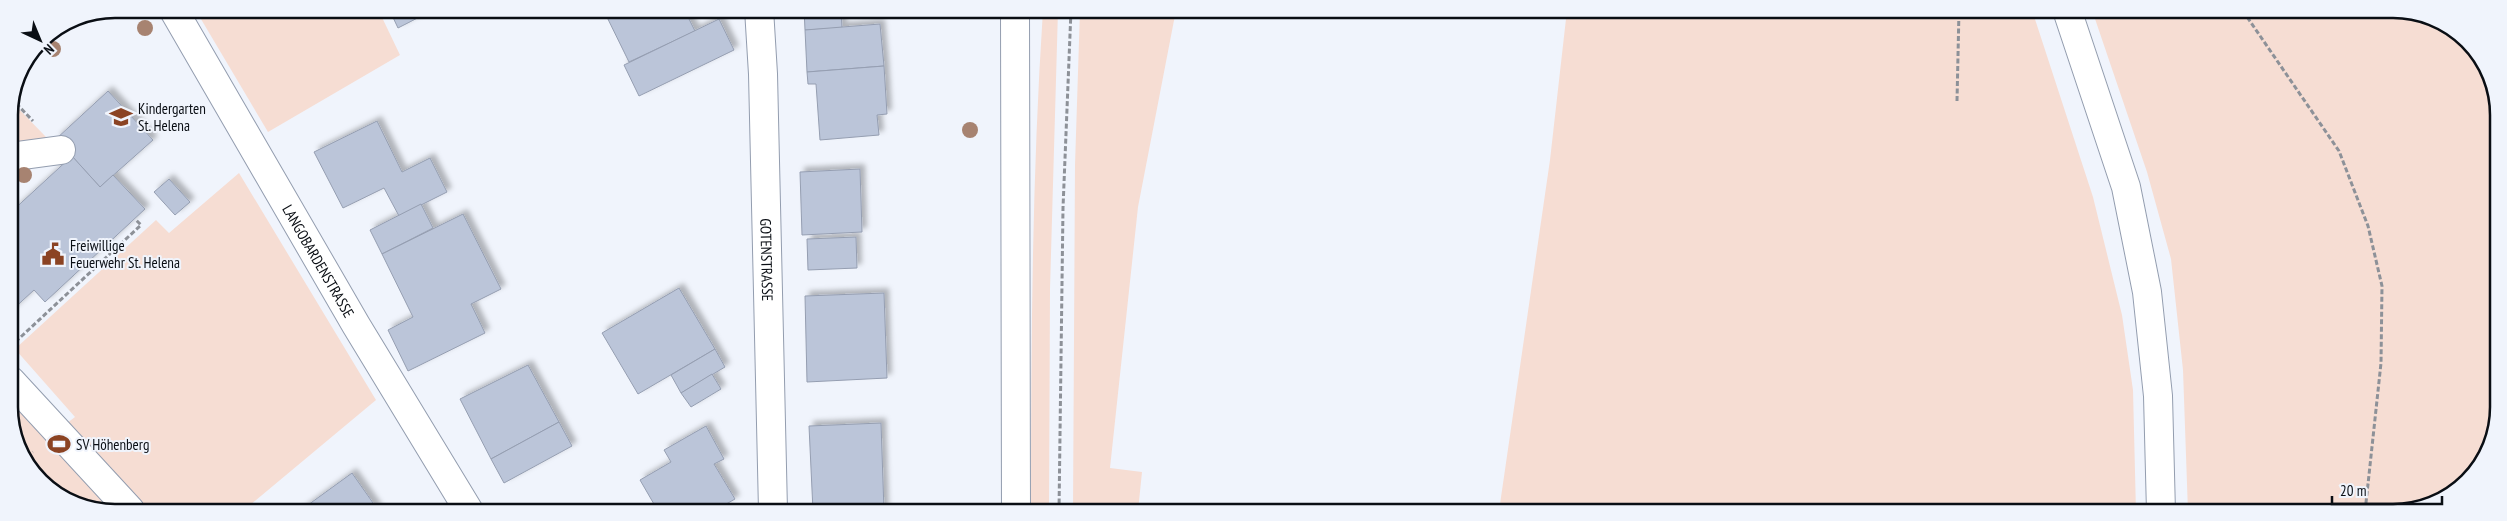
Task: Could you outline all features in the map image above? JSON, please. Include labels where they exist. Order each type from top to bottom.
[{"type":"street","name":"LANGOBARDENSTRASSE","points":[[178,18],[356,325],[465,504]]},
{"type":"street","name":"GOTENSTRASSE","points":[[759,18],[763,74],[773,504]]},
{"type":"street","points":[[1015,18],[1016,504]]},
{"type":"street","points":[[2070,18],[2126,187],[2147,292],[2158,396],[2161,504]]},
{"type":"street","points":[[18,156],[61,150]]},
{"type":"street","points":[[18,389],[124,504]]},
{"type":"path","points":[[1059,504],[1063,208],[1071,18]]},
{"type":"path","points":[[1957,101],[1959,18]]},
{"type":"path","points":[[2248,18],[2339,151],[2368,226],[2382,286],[2381,363],[2366,504]]},
{"type":"path","points":[[18,340],[141,225],[135,219]]},
{"type":"shaded area","points":[[200,18],[382,18],[400,55],[268,132]]},
{"type":"shaded area","points":[[1042,18],[1058,18],[1050,289],[1049,504],[1031,504],[1034,197]]},
{"type":"shaded area","points":[[1080,18],[1174,18],[1138,207],[1110,468],[1142,472],[1139,504],[1073,504],[1075,165]]},
{"type":"shaded area","points":[[1566,18],[2035,18],[2093,197],[2122,315],[2133,390],[2136,504],[1500,504],[1550,160]]},
{"type":"shaded area","points":[[2095,18],[2405,18],[2424,23],[2441,31],[2461,46],[2479,72],[2489,102],[2490,406],[2488,425],[2484,438],[2476,455],[2461,475],[2446,487],[2429,496],[2405,503],[2188,504],[2183,370],[2171,259],[2147,172]]},
{"type":"shaded area","points":[[18,108],[46,137],[42,142],[18,146]]},
{"type":"shaded area","points":[[239,173],[376,400],[251,504],[115,504],[96,502],[78,496],[66,490],[46,475],[28,449],[19,425],[18,388],[58,430],[75,417],[18,352],[18,346],[156,220],[169,233]]},
{"type":"building","points":[[393,18],[417,18],[398,28]]},
{"type":"building","points":[[607,18],[688,18],[695,31],[629,62]]},
{"type":"building","points":[[804,18],[841,18],[842,28],[805,30]]},
{"type":"building","points":[[719,19],[734,50],[639,96],[624,65]]},
{"type":"building","points":[[880,24],[884,66],[807,72],[805,30]]},
{"type":"building","points":[[884,66],[887,114],[877,115],[879,135],[820,140],[816,84],[808,84],[807,72]]},
{"type":"building","points":[[108,91],[153,140],[100,187],[56,139]]},
{"type":"building","points":[[377,121],[402,172],[430,158],[447,192],[399,216],[384,188],[343,208],[314,152]]},
{"type":"building","name":"Freiwillige Feuerwehr St. Helena","points":[[72,156],[100,187],[113,175],[145,209],[45,302],[34,290],[18,305],[18,206]]},
{"type":"building","points":[[860,169],[862,232],[802,235],[800,172]]},
{"type":"building","points":[[169,179],[190,202],[175,215],[154,192]]},
{"type":"building","points":[[421,204],[433,228],[382,254],[370,230]]},
{"type":"building","points":[[463,214],[501,289],[471,304],[485,333],[408,371],[388,330],[413,317],[382,254]]},
{"type":"building","points":[[856,237],[857,268],[808,270],[807,239]]},
{"type":"building","points":[[679,288],[715,349],[638,394],[602,333]]},
{"type":"building","points":[[884,293],[887,378],[807,382],[805,296]]},
{"type":"building","points":[[715,349],[725,367],[681,393],[671,375]]},
{"type":"building","points":[[528,365],[559,422],[491,459],[460,399]]},
{"type":"building","points":[[712,374],[721,389],[691,407],[681,393]]},
{"type":"building","points":[[559,422],[572,446],[504,483],[491,459]]},
{"type":"building","points":[[881,423],[884,504],[813,504],[809,426]]},
{"type":"building","points":[[706,426],[724,459],[714,464],[735,499],[726,504],[654,504],[640,480],[671,462],[664,450]]},
{"type":"building","points":[[352,473],[374,504],[309,504]]},
{"type":"place","name":"Kindergarten St. Helena","points":[[121,117]]},
{"type":"place","name":"Freiwillige Feuerwehr St. Helena","points":[[53,254]]},
{"type":"place","name":"SV Höhenberg","points":[[59,444]]}]
